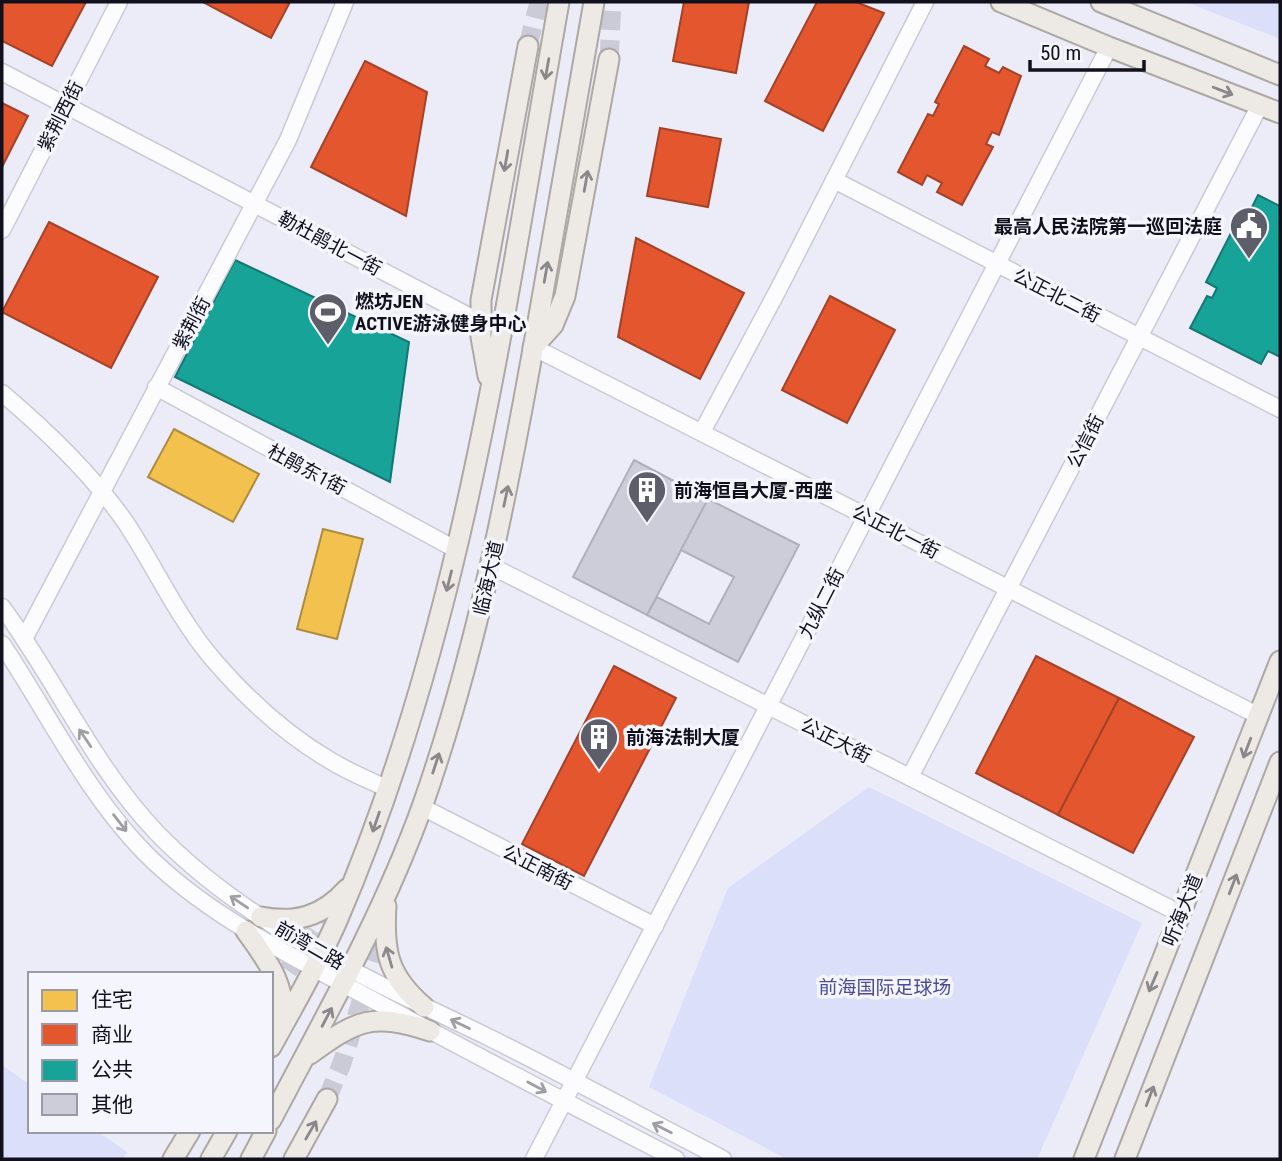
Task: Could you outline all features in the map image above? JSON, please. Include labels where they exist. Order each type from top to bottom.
[{"type":"main road","name":"临海大道","points":[[274,1041],[318,960],[352,883],[388,789],[420,686],[457,550],[478,458],[559,2]]},
{"type":"main road","name":"临海大道","points":[[273,1116],[348,977],[387,896],[422,807],[466,667],[512,469],[594,2]]},
{"type":"main road","points":[[1001,2],[1280,113]]},
{"type":"main road","points":[[1101,2],[1280,75]]},
{"type":"main road","points":[[490,391],[480,322],[483,289],[528,46]]},
{"type":"main road","points":[[533,347],[553,325],[565,296],[608,59]]},
{"type":"main road","name":"听海大道","points":[[1084,1159],[1280,661]]},
{"type":"main road","name":"听海大道","points":[[1125,1159],[1280,762]]},
{"type":"main road","points":[[261,917],[280,921],[306,918],[332,904],[352,883]]},
{"type":"main road","points":[[387,896],[385,940],[390,964],[400,983],[424,1007]]},
{"type":"main road","points":[[246,931],[272,972]]},
{"type":"main road","points":[[273,974],[279,983],[282,1018],[274,1041]]},
{"type":"main road","points":[[304,1059],[338,1033],[360,1023],[390,1020],[430,1031]]},
{"type":"main road","points":[[294,1159],[327,1099]]},
{"type":"main road","points":[[173,1159],[189,1133]]},
{"type":"main road","points":[[211,1159],[226,1133]]},
{"type":"main road","points":[[251,1159],[264,1133]]},
{"type":"street","name":"紫荆西街","points":[[2,230],[119,2]]},
{"type":"street","name":"紫荆街","points":[[24,639],[288,140],[345,2]]},
{"type":"street","points":[[702,432],[925,2]]},
{"type":"street","name":"九纵二街","points":[[534,1159],[1109,47]]},
{"type":"street","name":"勒杜鹃北一街","points":[[2,72],[480,322]]},
{"type":"street","name":"公信街","points":[[910,777],[1260,105]]},
{"type":"street","name":"公正北二街","points":[[834,180],[1280,409]]},
{"type":"street","name":"公正北一街","points":[[533,347],[1259,716]]},
{"type":"street","name":"杜鹃东1街","points":[[156,387],[457,550]]},
{"type":"street","points":[[2,393],[49,435],[125,522],[178,613],[228,677],[267,714],[309,747],[332,762],[388,789]]},
{"type":"street","name":"公正大街","points":[[491,566],[1181,914]]},
{"type":"street","name":"前湾二路","points":[[2,607],[77,727],[132,805],[156,832],[202,875],[318,960],[430,1031],[676,1159]]},
{"type":"street","name":"前湾二路","points":[[2,644],[67,749],[143,851],[196,898],[246,931],[318,960]]},
{"type":"street","name":"公正南街","points":[[422,807],[655,926]]},
{"type":"street","name":"前湾二路","points":[[348,977],[424,1007],[723,1159]]},
{"type":"green space","points":[[1186,2],[1280,2],[1280,39]]},
{"type":"green space","name":"前海国际足球场","points":[[869,787],[1142,923],[1037,1159],[787,1159],[649,1087],[728,888]]},
{"type":"green space","points":[[2,1065],[28,1084],[28,1133],[100,1133],[127,1152],[122,1159],[2,1159]]},
{"type":"building: 住宅","points":[[340,332],[391,341],[372,447],[321,438]]},
{"type":"building: 住宅","points":[[174,429],[259,474],[233,522],[148,477]]},
{"type":"building: 住宅","points":[[323,529],[363,539],[337,639],[297,629]]},
{"type":"building: 商业","points":[[2,2],[86,2],[52,66],[2,41]]},
{"type":"building: 商业","points":[[203,2],[290,2],[271,38]]},
{"type":"building: 商业","points":[[684,2],[749,2],[736,73],[673,61]]},
{"type":"building: 商业","points":[[817,2],[856,2],[884,13],[823,131],[765,101]]},
{"type":"building: 商业","points":[[964,46],[989,59],[985,66],[999,73],[1003,67],[1021,76],[999,135],[992,132],[986,144],[993,147],[962,205],[937,192],[942,183],[927,175],[922,185],[898,172],[928,114],[933,116],[939,104],[935,102]]},
{"type":"building: 商业","points":[[365,61],[427,92],[406,216],[311,167]]},
{"type":"building: 商业","points":[[2,103],[28,116],[2,167]]},
{"type":"building: 商业","points":[[660,128],[721,139],[708,207],[647,196]]},
{"type":"building: 商业","points":[[49,222],[158,277],[111,368],[2,312]]},
{"type":"building: 商业","points":[[636,238],[744,293],[700,379],[618,337]]},
{"type":"building: 商业","points":[[830,296],[895,330],[847,423],[782,390]]},
{"type":"building: 商业","points":[[1036,656],[1119,698],[1058,815],[976,773]]},
{"type":"building: 商业","name":"前海法制大厦","points":[[614,666],[676,698],[584,876],[522,844]]},
{"type":"building: 商业","points":[[1119,698],[1194,737],[1133,853],[1058,815]]},
{"type":"building: 公共","name":"最高人民法院第一巡回法庭","points":[[1258,195],[1280,206],[1280,357],[1268,351],[1261,364],[1190,328],[1207,296],[1212,298],[1217,288],[1206,282],[1231,233],[1242,239],[1248,227],[1243,225]]},
{"type":"building: 公共","points":[[235,260],[409,342],[390,482],[175,377]]},
{"type":"building: 其他","name":"前海恒昌大厦-西座","points":[[634,460],[708,499],[647,615],[573,577]]},
{"type":"building: 其他","points":[[708,499],[799,545],[738,662],[647,615],[657,597],[709,624],[734,577],[681,550]]},
{"type":"tunnel","points":[[528,46],[539,2]]},
{"type":"tunnel","points":[[609,59],[612,2]]},
{"type":"tunnel","points":[[273,993],[334,900]]},
{"type":"tunnel","points":[[327,1099],[342,1063],[384,928]]},
{"type":"place","name":"最高人民法院第一巡回法庭","points":[[1249,260]]},
{"type":"place","name":"燃坊JEN ACTIVE游泳健身中心","points":[[328,346]]},
{"type":"place","name":"前海恒昌大厦-西座","points":[[647,524]]},
{"type":"place","name":"前海法制大厦","points":[[599,771]]}]
